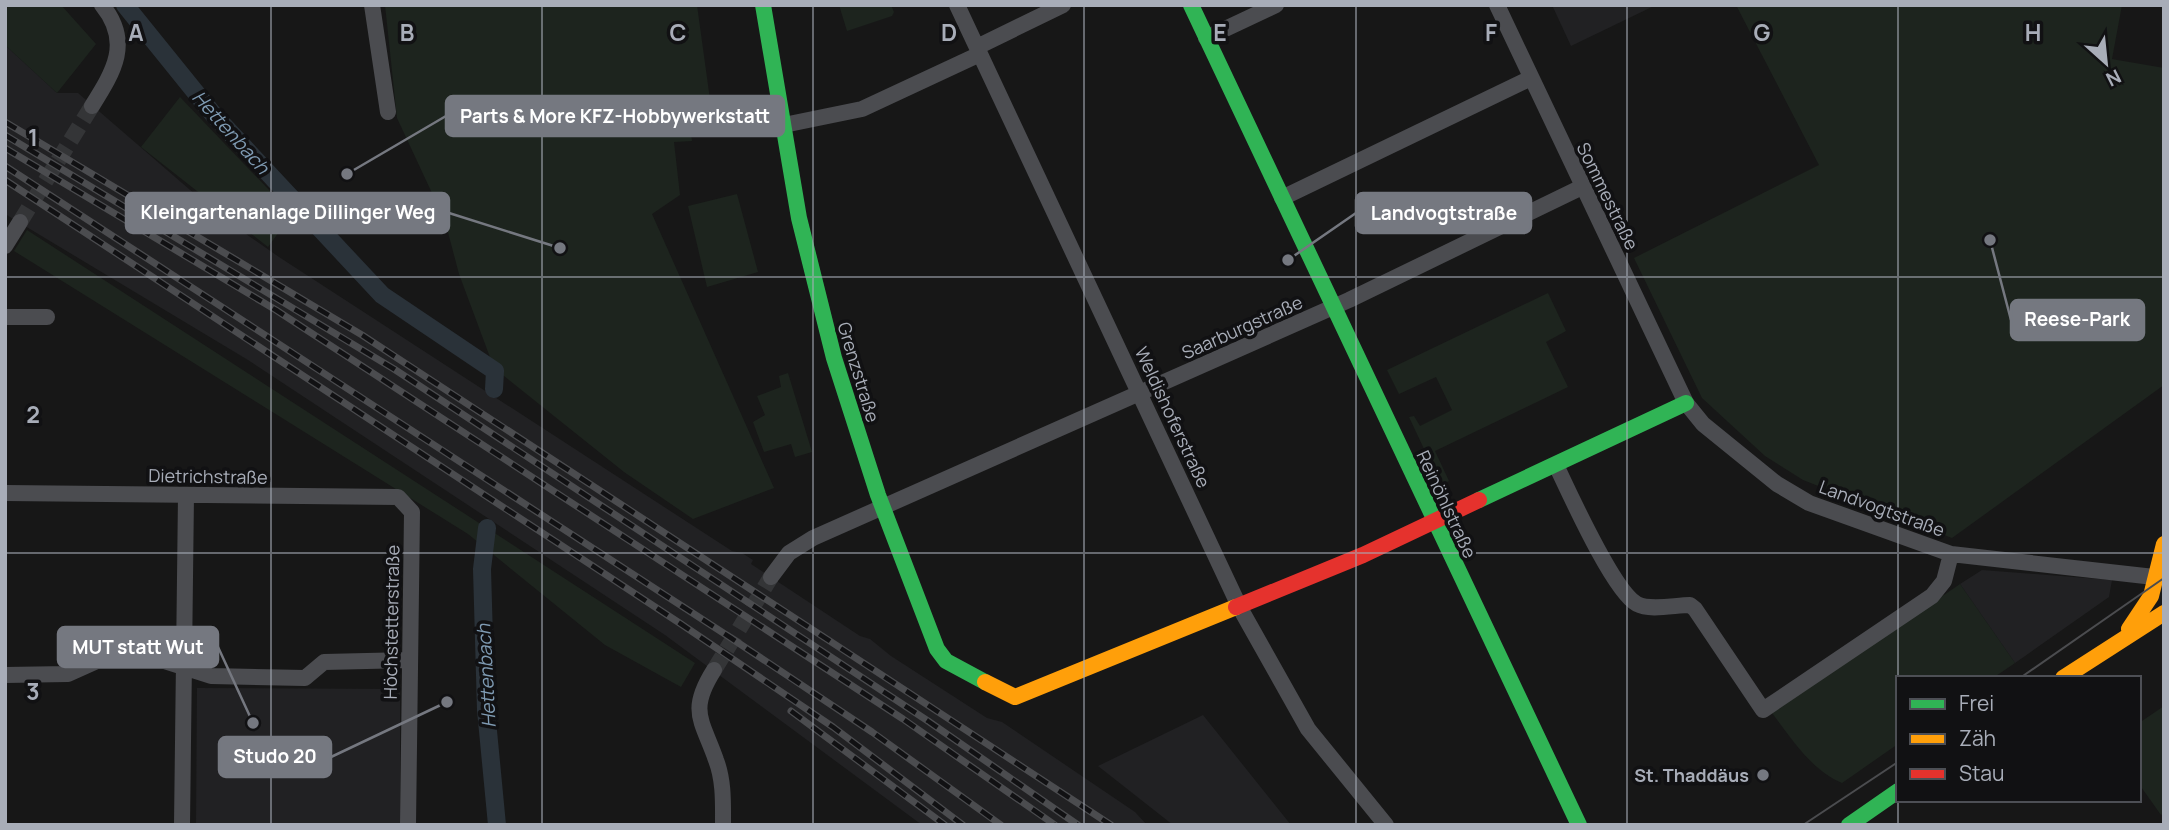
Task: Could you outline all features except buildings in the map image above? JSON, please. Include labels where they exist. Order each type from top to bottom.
[{"type":"street","points":[[92,106],[109,79],[119,44],[115,24],[102,5]]},
{"type":"street","points":[[372,5],[388,112]]},
{"type":"street","name":"Grenzstraße","points":[[763,5],[779,126],[797,216],[827,333],[882,509],[941,657],[1015,697],[1240,608]]},
{"type":"street","name":"Weldishoferstraße","points":[[957,5],[1240,608],[1308,729],[1386,825]]},
{"type":"street","points":[[779,126],[862,109],[1063,5]]},
{"type":"street","name":"Reinöhlstraße","points":[[1191,5],[1578,825]]},
{"type":"street","points":[[1206,38],[1276,5]]},
{"type":"street","name":"Sommestraße","points":[[1497,5],[1686,403]]},
{"type":"street","points":[[1282,198],[1531,78]]},
{"type":"street","name":"Saarburgstraße","points":[[771,577],[799,545],[1333,307],[1582,187]]},
{"type":"street","points":[[5,246],[20,222]]},
{"type":"street","points":[[5,317],[47,317]]},
{"type":"street","points":[[1240,608],[1434,523],[1686,403]]},
{"type":"street","name":"Landvogtstraße","points":[[1686,403],[1714,433],[1777,484],[1809,503],[1951,554],[2159,578]]},
{"type":"street","name":"Landvogtstraße","points":[[1556,465],[1595,545],[1630,598],[1644,606],[1690,605],[1695,609],[1763,709],[1932,596],[1944,581],[1951,554]]},
{"type":"street","name":"Dietrichstraße","points":[[5,493],[398,497],[409,505]]},
{"type":"street","points":[[182,825],[186,495]]},
{"type":"street","name":"Höchstetterstraße","points":[[408,825],[412,512],[409,505]]},
{"type":"street","points":[[2123,637],[2151,596],[2159,578],[2164,544]]},
{"type":"street","points":[[2066,676],[2164,613]]},
{"type":"street","points":[[5,675],[68,674],[97,661],[164,661],[211,676],[305,678],[324,662],[409,660]]},
{"type":"street","points":[[714,670],[698,704],[701,724],[722,781],[723,825]]},
{"type":"street","points":[[1849,825],[1896,792]]},
{"type":"shaded area","points":[[5,5],[61,5],[96,44],[57,93],[5,45]]},
{"type":"shaded area","points":[[385,5],[697,5],[712,114],[689,116],[692,141],[674,142],[680,195],[652,214],[774,488],[693,519],[624,472],[494,368],[459,274],[445,221],[397,118]]},
{"type":"shaded area","points":[[839,5],[891,5],[894,12],[892,16],[847,31]]},
{"type":"shaded area","points":[[1552,5],[1656,5],[1571,46]]},
{"type":"shaded area","points":[[1736,5],[2122,5],[2112,59],[2164,68],[2164,385],[1952,538],[1803,480],[1765,456],[1702,398],[1634,258],[1819,165]]},
{"type":"shaded area","points":[[5,45],[57,93],[78,93],[219,215],[279,257],[732,551],[742,553],[753,560],[751,564],[860,636],[870,639],[891,656],[987,718],[1002,722],[1135,812],[1147,825],[922,825],[665,635],[248,360],[5,214]]},
{"type":"shaded area","points":[[180,97],[292,214],[268,247],[141,147]]},
{"type":"shaded area","points":[[737,194],[758,272],[707,287],[688,206]]},
{"type":"shaded area","points":[[27,230],[695,663],[681,687],[605,645],[468,534],[14,251]]},
{"type":"shaded area","points":[[1548,293],[1566,331],[1546,342],[1568,387],[1435,451],[1449,481],[1441,485],[1409,417],[1414,416],[1420,426],[1452,410],[1436,377],[1399,394],[1387,370]]},
{"type":"shaded area","points":[[788,373],[812,452],[795,457],[791,444],[764,452],[753,422],[765,415],[757,396],[781,387],[779,376]]},
{"type":"shaded area","points":[[1982,570],[2112,580],[2109,597],[2015,663],[1960,584]]},
{"type":"shaded area","points":[[1960,584],[2015,663],[1996,676],[1896,676],[1896,745],[1842,783],[1811,762],[1772,713]]},
{"type":"shaded area","points":[[197,688],[397,689],[400,693],[400,825],[196,825]]},
{"type":"shaded area","points":[[2164,706],[2164,813],[2161,815],[2141,787],[2141,722]]},
{"type":"shaded area","points":[[1203,715],[1291,825],[1173,825],[1098,766]]},
{"type":"waterway","name":"Hettenbach","points":[[125,5],[213,114],[382,295],[495,371],[494,389]]},
{"type":"waterway","name":"Hettenbach","points":[[487,528],[482,569],[486,710],[497,825]]},
{"type":"tunnel","points":[[20,222],[92,106]]},
{"type":"tunnel","points":[[714,670],[771,577]]},
{"type":"tram line","points":[[2023,676],[2164,578]]},
{"type":"tram line","points":[[1803,825],[1896,763]]},
{"type":"railway","points":[[5,122],[362,335],[1111,825]]},
{"type":"railway","points":[[5,135],[394,369],[928,721],[1078,825]]},
{"type":"railway","points":[[5,148],[276,310],[903,719],[1055,825]]},
{"type":"railway","points":[[5,166],[731,638],[872,732],[1001,825]]},
{"type":"railway","points":[[5,180],[681,624],[833,727],[963,825]]},
{"type":"railway","points":[[791,711],[945,825]]},
{"type":"traffic: fast","points":[[763,5],[799,218],[834,358],[878,495],[937,649],[946,661],[985,682]]},
{"type":"traffic: fast","points":[[1191,5],[1579,825]]},
{"type":"traffic: fast","points":[[1479,500],[1686,403]]},
{"type":"traffic: fast","points":[[1849,825],[1896,792]]},
{"type":"traffic: slow","points":[[2129,629],[2151,596],[2164,544]]},
{"type":"traffic: slow","points":[[985,682],[1015,697],[1236,607]]},
{"type":"traffic: slow","points":[[2066,676],[2164,613]]},
{"type":"traffic: jam","points":[[1236,607],[1363,555],[1479,500]]},
{"type":"place","name":"Parts & More KFZ-Hobbywerkstatt","points":[[347,174]]},
{"type":"place","name":"Reese-Park","points":[[1990,240]]},
{"type":"place","name":"Kleingartenanlage Dillinger Weg","points":[[560,248]]},
{"type":"place","name":"Landvogtstraße","points":[[1288,260]]},
{"type":"place","name":"Studo 20","points":[[447,702]]},
{"type":"place","name":"MUT statt Wut","points":[[253,723]]},
{"type":"place","name":"St. Thaddäus","points":[[1763,775]]}]
